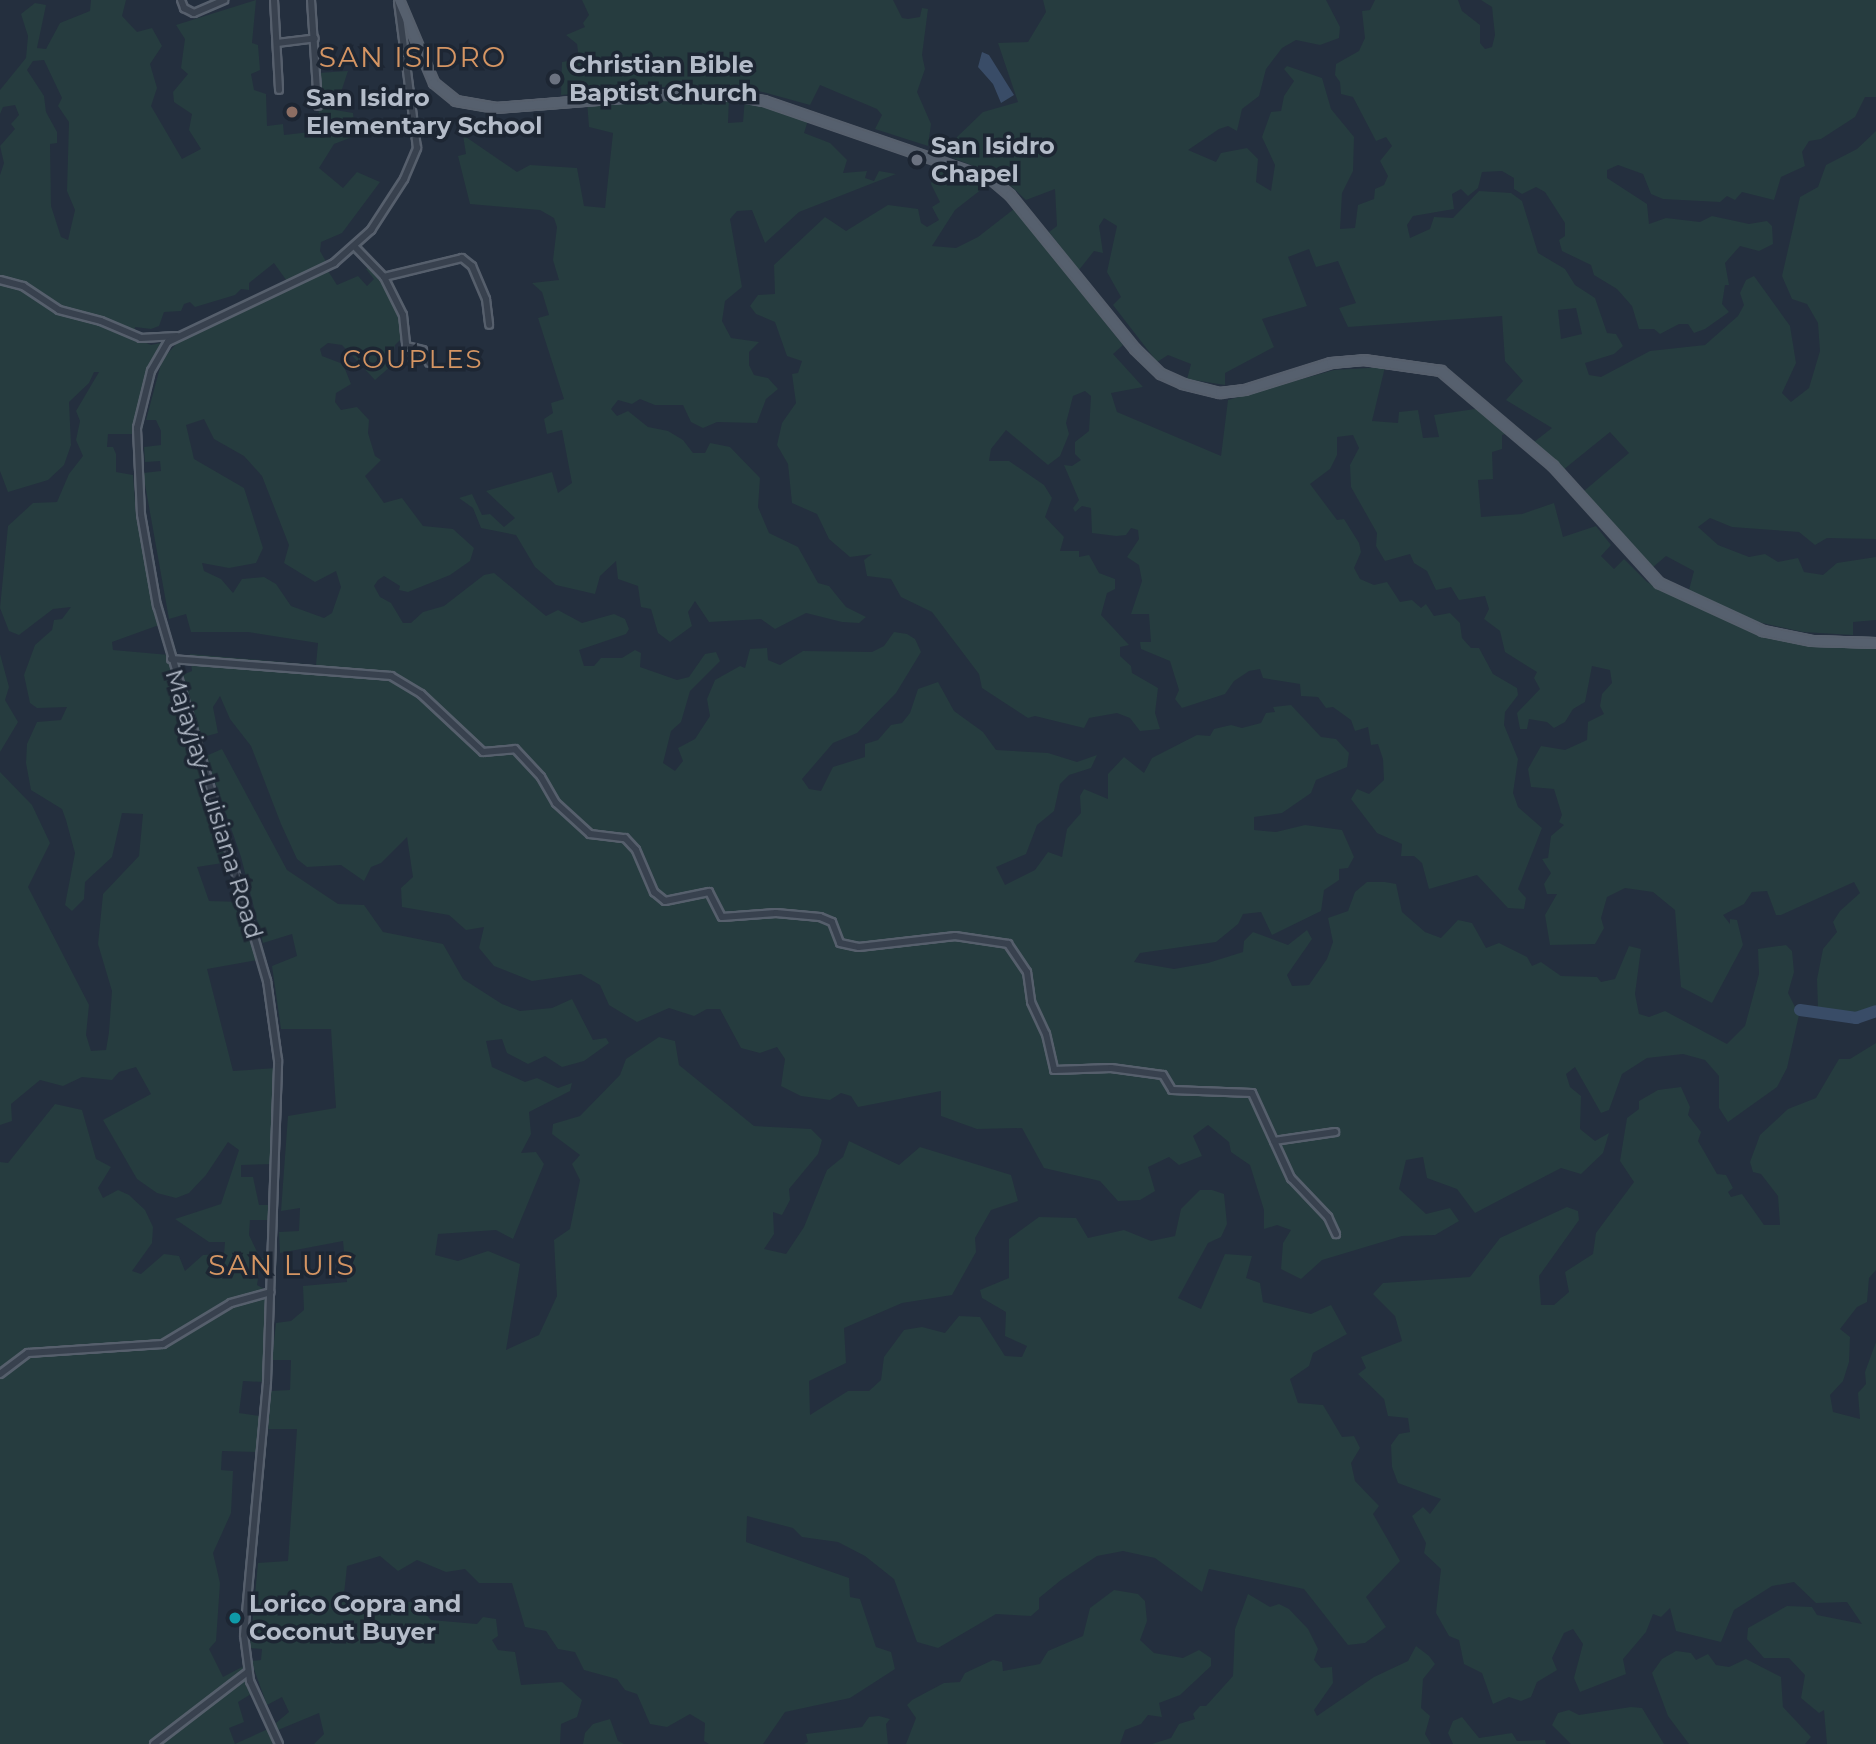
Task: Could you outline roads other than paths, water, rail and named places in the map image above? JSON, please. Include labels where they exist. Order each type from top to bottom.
[{"type":"main road","points":[[398,0],[435,83],[456,101],[496,108],[661,95],[735,96],[776,105],[991,179],[1010,195],[1135,349],[1161,374],[1220,393],[1245,390],[1331,363],[1364,360],[1441,372],[1553,466],[1659,583],[1763,631],[1812,641],[1876,643]]},
{"type":"main road","points":[[403,53],[419,49]]},
{"type":"street","points":[[181,0],[184,9],[194,13],[224,0]]},
{"type":"street","points":[[274,0],[279,90]]},
{"type":"street","points":[[312,0],[318,106]]},
{"type":"street","name":"Majayjay-Luisiana Road","points":[[279,1744],[248,1672],[244,1635],[271,1292],[279,1104],[272,1015],[267,981],[171,659],[141,514],[137,428],[152,371],[169,342],[297,282],[356,247],[416,156],[398,0]]},
{"type":"street","points":[[277,43],[315,38]]},
{"type":"street","points":[[356,247],[384,276],[403,315],[406,346],[423,350],[429,363]]},
{"type":"street","points":[[384,276],[462,258],[472,266],[486,299],[489,325]]},
{"type":"street","points":[[0,280],[23,286],[59,310],[88,316],[141,338],[179,335]]},
{"type":"street","points":[[171,659],[391,676],[421,694],[483,752],[514,749],[541,777],[556,803],[590,834],[625,838],[636,850],[653,892],[665,901],[709,891],[722,917],[776,913],[820,917],[832,922],[840,943],[859,947],[955,936],[1008,944],[1027,972],[1031,1002],[1046,1034],[1054,1070],[1111,1068],[1163,1075],[1172,1090],[1252,1093],[1291,1178],[1328,1217],[1336,1234]]},
{"type":"street","points":[[1274,1141],[1335,1132]]},
{"type":"street","points":[[0,1374],[28,1353],[163,1344],[231,1303],[271,1292]]},
{"type":"street","points":[[154,1744],[248,1672]]},
{"type":"water","points":[[982,52],[989,55],[1014,95],[1001,103],[993,84],[978,67]]},
{"type":"waterway","points":[[1800,1010],[1856,1018],[1876,1011]]},
{"type":"place","name":"Christian Bible Baptist Church","points":[[555,79]]},
{"type":"place","name":"San Isidro Elementary School","points":[[292,112]]},
{"type":"place","name":"San Isidro Chapel","points":[[917,160]]},
{"type":"place","name":"Lorico Copra and Coconut Buyer","points":[[235,1618]]},
{"type":"district","name":"SAN ISIDRO","points":[[413,57]]},
{"type":"district","name":"COUPLES","points":[[413,360]]},
{"type":"district","name":"SAN LUIS","points":[[282,1265]]}]
